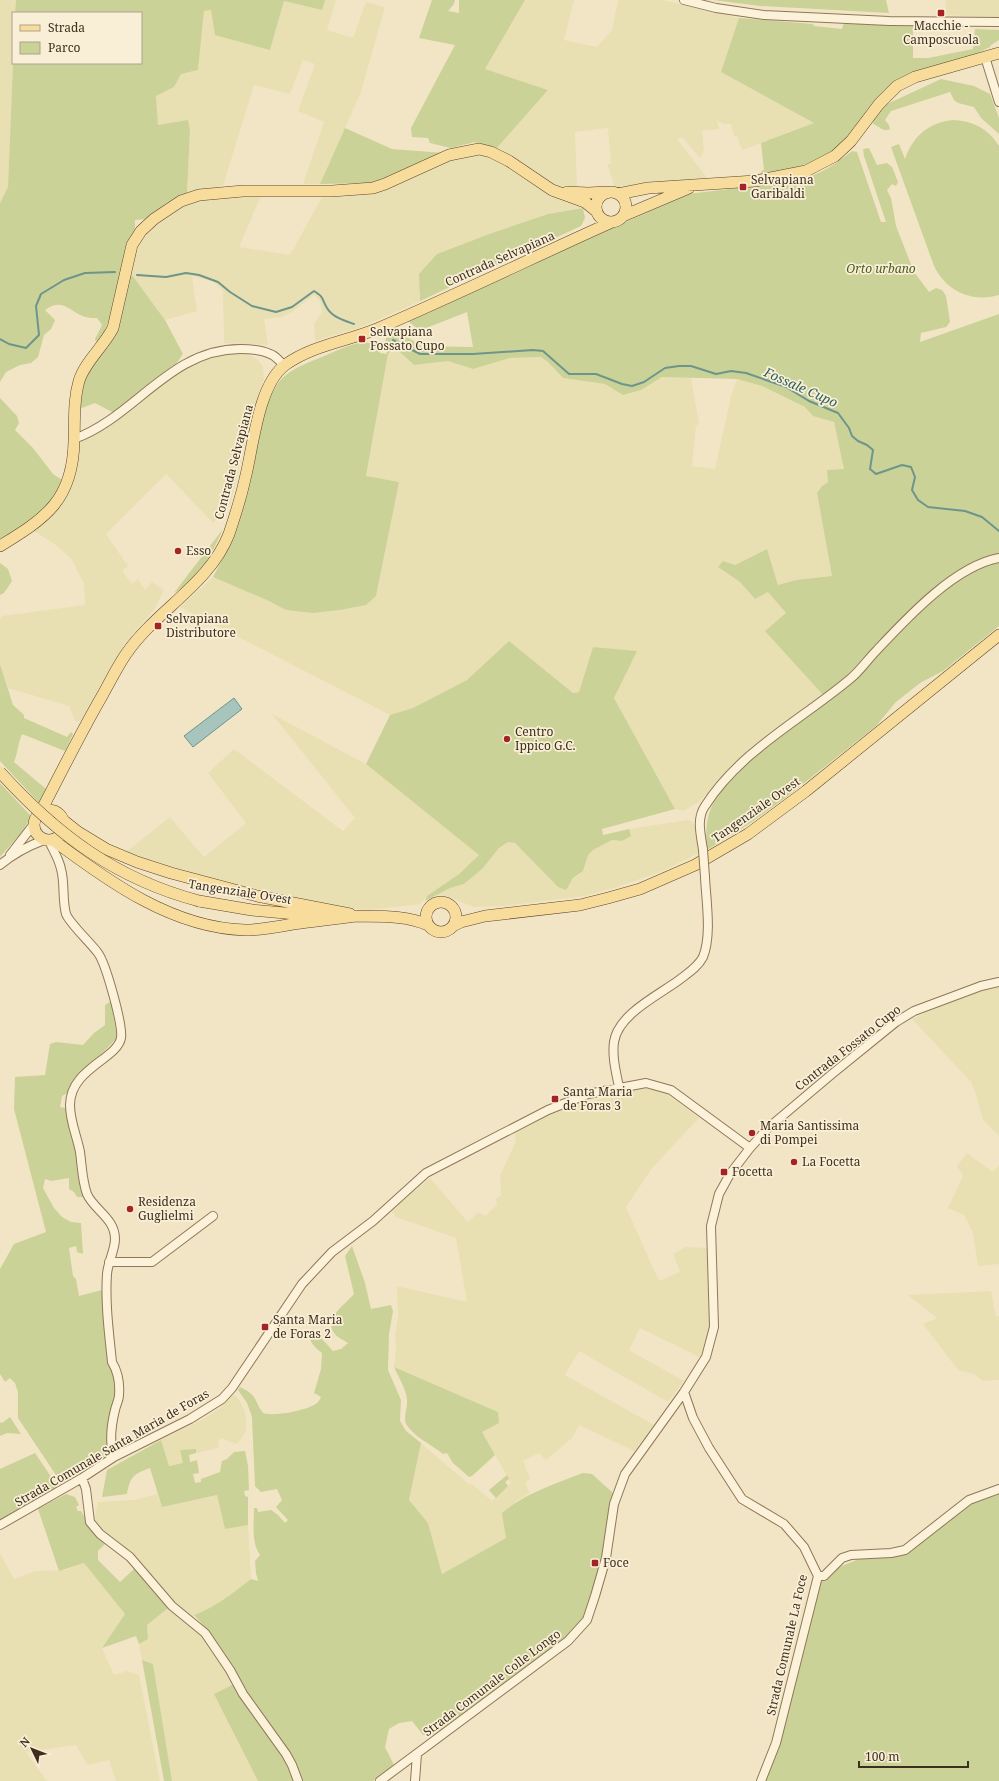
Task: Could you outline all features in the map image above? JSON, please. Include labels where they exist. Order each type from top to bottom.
[{"type":"main road","points":[[985,57],[999,48]]},
{"type":"main road","points":[[596,213],[598,199],[602,194],[648,188],[755,181],[806,171],[835,156],[851,142],[879,104],[897,86],[915,77],[999,53]]},
{"type":"main road","points":[[0,546],[35,524],[56,504],[65,488],[70,474],[74,439],[74,406],[79,379],[113,328],[132,246],[141,231],[154,219],[181,201],[199,195],[243,191],[332,191],[373,188],[449,155],[479,149],[491,152],[509,161],[552,190],[585,202],[604,221],[612,222],[619,220],[623,216],[700,184]]},
{"type":"main road","points":[[552,190],[588,193],[613,193],[626,204],[623,216]]},
{"type":"main road","name":"Contrada Selvapiana","points":[[572,240],[596,213]]},
{"type":"main road","name":"Contrada Selvapiana","points":[[40,813],[81,733],[127,653],[164,611],[204,574],[217,557],[228,535],[246,479],[259,415],[270,383],[284,365],[302,354],[377,329],[612,222]]},
{"type":"main road","name":"Tangenziale Ovest","points":[[453,926],[461,922],[485,916],[580,905],[640,889],[696,865],[748,834],[806,791],[997,637]]},
{"type":"main road","name":"Tangenziale Ovest","points":[[0,772],[23,797],[53,825],[83,849],[143,883],[199,901],[252,910],[306,916],[398,918],[428,925]]},
{"type":"main road","name":"Contrada Selvapiana","points":[[58,778],[56,794],[62,817]]},
{"type":"main road","points":[[51,810],[62,817],[78,832],[106,849],[137,862],[171,873],[257,896],[356,916],[262,929],[228,929],[179,916],[152,904],[90,868],[49,840],[36,834],[34,824],[40,813],[51,810]]},
{"type":"main road","points":[[49,840],[63,832],[62,817]]},
{"type":"main road","points":[[443,902],[454,909],[456,918],[453,926],[445,932],[435,932],[428,925],[425,917],[428,909],[435,903],[443,902]]},
{"type":"main road","name":"Tangenziale Ovest","points":[[398,918],[420,913],[428,909]]},
{"type":"main road","name":"Tangenziale Ovest","points":[[454,909],[485,916]]},
{"type":"street","points":[[684,0],[716,8],[764,15],[883,21],[998,23]]},
{"type":"street","points":[[985,57],[999,102]]},
{"type":"street","points":[[74,439],[93,431],[118,415],[170,373],[210,353],[225,349],[247,349],[271,354],[284,365]]},
{"type":"street","points":[[619,1087],[614,1063],[614,1040],[620,1027],[629,1016],[647,1001],[697,967],[706,946],[703,850],[699,817],[715,791],[757,748],[812,710],[852,678],[896,630],[936,593],[970,569],[999,558]]},
{"type":"street","points":[[0,865],[7,859],[34,824]]},
{"type":"street","points":[[7,859],[49,840],[61,869],[63,896],[67,915],[100,955],[112,993],[120,1026],[121,1038],[115,1048],[80,1077],[73,1088],[70,1103],[70,1114],[80,1152],[83,1176],[88,1194],[110,1221],[115,1239],[109,1262],[106,1288],[112,1362],[117,1372],[119,1397],[115,1410],[111,1437],[111,1448],[114,1457]]},
{"type":"street","name":"Contrada Fossato Cupo","points":[[750,1148],[768,1128],[896,1022],[914,1011],[981,986],[999,982]]},
{"type":"street","name":"Strada Comunale Santa Maria de Foras","points":[[0,1525],[82,1478],[114,1457],[190,1419],[222,1399],[232,1388],[302,1284],[332,1252],[373,1221],[426,1173],[548,1110],[588,1094],[646,1083],[671,1090],[750,1148]]},
{"type":"street","name":"Strada Comunale Colle Longo","points":[[380,1781],[568,1641],[587,1620],[606,1558],[614,1504],[626,1474],[684,1392],[706,1357],[714,1327],[711,1226],[719,1194],[730,1174],[750,1148]]},
{"type":"street","points":[[109,1262],[152,1262],[213,1216]]},
{"type":"street","name":"Strada Comunale La Foce","points":[[684,1392],[693,1418],[709,1448],[742,1499],[784,1524],[804,1547],[818,1576],[776,1743],[761,1781]]},
{"type":"street","points":[[82,1478],[86,1489],[90,1522],[100,1534],[130,1557],[172,1606],[205,1633],[230,1670],[243,1694],[286,1754],[298,1781]]},
{"type":"street","points":[[818,1576],[824,1576],[842,1558],[851,1555],[891,1553],[905,1550],[968,1500],[999,1489]]},
{"type":"street","points":[[415,1781],[416,1754]]},
{"type":"shaded area","points":[[0,0],[16,0],[15,12],[12,12],[13,64],[8,187],[0,203]]},
{"type":"shaded area","points":[[325,0],[336,0],[327,30],[353,38],[366,2],[385,7],[361,92],[320,184],[303,184],[324,122],[298,111],[315,64],[303,60],[290,94],[254,85],[223,186],[187,193],[190,130],[188,121],[158,125],[156,96],[174,87],[181,74],[198,70],[204,11],[211,10],[270,50],[284,1],[321,10]]},
{"type":"shaded area","points":[[525,0],[574,0],[564,40],[597,47],[612,30],[618,0],[663,0],[739,18],[721,72],[814,123],[742,150],[737,136],[734,136],[731,124],[723,124],[717,120],[719,129],[702,131],[704,149],[700,158],[682,137],[677,139],[708,179],[615,187],[607,164],[611,163],[608,128],[575,132],[577,189],[553,185],[496,149],[548,90],[485,69]]},
{"type":"shaded area","points":[[946,0],[999,0],[999,18],[945,15]]},
{"type":"shaded area","points":[[468,154],[497,159],[552,195],[583,208],[548,214],[437,254],[419,293],[420,301],[362,327],[315,341],[314,323],[322,312],[320,301],[314,295],[292,312],[281,317],[264,319],[268,345],[224,343],[223,291],[214,282],[192,276],[197,311],[165,320],[132,275],[134,258],[140,244],[148,232],[175,209],[191,203],[209,199],[261,196],[239,247],[290,255],[322,197],[343,197],[382,190],[451,159]]},
{"type":"shaded area","points":[[394,349],[401,353],[414,365],[448,361],[473,369],[510,358],[541,357],[548,362],[563,378],[605,384],[623,395],[641,390],[662,377],[691,377],[699,423],[696,426],[692,466],[715,469],[731,396],[737,379],[762,386],[805,407],[813,416],[834,422],[845,470],[822,486],[817,494],[832,576],[796,580],[778,585],[767,549],[735,565],[723,561],[718,567],[740,582],[755,599],[768,592],[786,613],[766,631],[824,696],[756,744],[699,802],[683,811],[675,809],[614,698],[636,651],[593,647],[579,692],[573,693],[509,641],[467,680],[413,708],[390,715],[180,607],[213,577],[286,610],[313,613],[366,605],[399,482],[366,477],[388,354]]},
{"type":"shaded area","points":[[223,354],[248,354],[258,360],[263,367],[264,379],[244,448],[230,506],[213,523],[166,474],[106,534],[128,566],[122,571],[132,584],[138,579],[145,590],[152,582],[164,590],[154,610],[135,631],[120,651],[80,722],[75,721],[69,706],[8,688],[0,664],[0,618],[2,616],[85,605],[84,584],[72,560],[56,545],[34,531],[50,517],[64,499],[72,482],[78,462],[78,448],[82,440],[103,429],[124,415],[147,394],[191,364]]},
{"type":"shaded area","points":[[272,714],[366,764],[479,855],[459,874],[427,896],[420,904],[367,910],[323,904],[242,886],[126,852],[170,817],[204,857],[246,823],[208,773],[234,749],[343,831],[355,818]]},
{"type":"shaded area","points":[[687,820],[691,821],[697,827],[699,853],[663,871],[620,886],[585,896],[503,906],[474,907],[447,896],[436,895],[450,888],[464,884],[489,861],[499,848],[508,842],[515,843],[558,887],[571,881],[583,871],[588,855],[593,850],[612,840],[618,841],[631,836],[629,829]]},
{"type":"shaded area","points":[[999,985],[999,1136],[983,1120],[971,1082],[912,1019],[942,1005]]},
{"type":"shaded area","points":[[645,1088],[664,1092],[699,1118],[652,1168],[626,1207],[659,1281],[680,1272],[673,1254],[686,1247],[708,1248],[710,1323],[707,1344],[699,1357],[640,1328],[629,1350],[684,1381],[668,1402],[579,1351],[565,1375],[654,1425],[634,1451],[579,1425],[572,1438],[546,1460],[539,1453],[523,1461],[530,1478],[525,1483],[530,1493],[515,1502],[506,1538],[442,1574],[428,1523],[409,1500],[421,1443],[470,1485],[472,1484],[492,1501],[511,1483],[482,1432],[498,1412],[394,1367],[396,1348],[395,1335],[398,1315],[397,1286],[467,1302],[456,1238],[396,1217],[391,1211],[430,1178],[468,1222],[478,1212],[485,1216],[497,1205],[496,1199],[501,1195],[500,1176],[516,1141],[514,1132],[552,1114],[612,1095]]},
{"type":"shaded area","points":[[967,1153],[993,1172],[999,1165],[999,1264],[978,1266],[973,1233],[964,1215],[948,1208],[963,1176],[957,1166]]},
{"type":"shaded area","points":[[991,1291],[996,1317],[999,1316],[999,1380],[983,1381],[974,1374],[958,1370],[923,1324],[937,1318],[908,1295]]},
{"type":"shaded area","points":[[234,1394],[240,1401],[245,1412],[246,1419],[246,1431],[239,1442],[236,1444],[221,1438],[219,1440],[218,1448],[196,1453],[196,1449],[180,1450],[184,1463],[168,1466],[161,1440],[207,1417],[221,1407]]},
{"type":"shaded area","points":[[157,1494],[162,1506],[217,1495],[225,1529],[248,1525],[251,1579],[228,1598],[206,1611],[194,1615],[191,1625],[199,1631],[227,1671],[234,1684],[215,1694],[258,1781],[172,1781],[153,1664],[142,1660],[139,1644],[148,1639],[147,1625],[173,1603],[96,1524],[95,1517],[98,1502],[134,1500]]},
{"type":"shaded area","points":[[0,1553],[14,1579],[35,1571],[65,1570],[84,1563],[125,1614],[102,1648],[114,1675],[127,1671],[139,1675],[160,1781],[116,1781],[109,1760],[89,1765],[86,1763],[76,1745],[26,1752],[47,1781],[0,1781]]},
{"type":"green space","points":[[16,0],[325,0],[322,10],[284,1],[270,50],[215,35],[211,10],[204,11],[198,70],[181,74],[174,87],[156,96],[158,125],[188,120],[190,130],[187,193],[167,203],[147,219],[135,220],[135,232],[127,243],[112,312],[102,336],[96,342],[95,339],[102,325],[97,318],[85,317],[65,306],[51,306],[45,310],[55,320],[51,329],[44,335],[38,357],[31,363],[20,365],[6,372],[0,382],[0,203],[8,187],[13,64],[142,64],[142,12],[15,12]]},
{"type":"green space","points":[[432,0],[455,0],[454,4],[448,11],[459,13],[459,0],[525,0],[485,69],[548,90],[496,149],[475,142],[451,148],[430,143],[428,138],[412,137],[411,128],[455,45],[419,38]]},
{"type":"green space","points":[[713,0],[886,0],[889,13],[760,6]]},
{"type":"green space","points":[[739,18],[813,24],[814,26],[842,29],[844,22],[913,25],[913,58],[928,58],[973,49],[975,29],[999,30],[999,40],[990,47],[973,55],[905,77],[895,82],[878,96],[855,127],[836,148],[814,161],[803,165],[763,174],[761,171],[764,170],[761,143],[814,123],[721,72]]},
{"type":"green space","points":[[941,79],[974,86],[990,94],[999,118],[999,134],[981,118],[974,107],[958,103],[954,100],[950,92],[891,111],[885,120],[889,125],[890,129],[888,130],[883,130],[873,124],[874,118],[885,105]]},
{"type":"green space","points":[[954,120],[968,122],[980,127],[995,140],[999,146],[999,295],[979,297],[961,293],[945,282],[939,275],[934,266],[891,147],[899,144],[905,159],[917,137],[923,132],[937,124]]},
{"type":"green space","points":[[345,128],[392,149],[444,153],[396,174],[369,183],[320,184]]},
{"type":"green space","name":"Orto urbano","points":[[869,148],[877,165],[887,163],[892,167],[898,182],[896,186],[892,184],[887,190],[891,198],[896,226],[914,272],[929,292],[936,288],[942,290],[946,296],[950,322],[946,327],[921,333],[920,342],[999,314],[999,555],[962,571],[824,696],[765,631],[786,613],[768,592],[755,599],[740,582],[718,567],[723,561],[735,565],[767,549],[778,585],[796,580],[832,576],[817,493],[822,486],[828,482],[827,470],[844,469],[834,422],[813,416],[805,407],[762,386],[737,379],[662,377],[641,390],[623,395],[605,384],[563,378],[548,362],[541,357],[510,358],[473,369],[448,361],[414,365],[401,353],[394,349],[388,354],[366,476],[399,482],[376,596],[366,605],[340,610],[313,613],[286,610],[213,577],[223,558],[242,512],[262,422],[272,393],[279,382],[296,368],[348,346],[366,342],[377,345],[380,353],[387,354],[385,345],[387,332],[395,329],[421,346],[473,347],[467,312],[421,330],[408,321],[688,194],[803,179],[825,170],[852,151],[857,152],[881,222],[886,222],[864,156],[863,149]]},
{"type":"green space","points":[[583,208],[585,218],[581,226],[420,301],[419,274],[437,254],[548,214]]},
{"type":"green space","points":[[132,275],[165,320],[183,354],[176,364],[151,382],[114,413],[95,403],[79,409],[83,384],[89,372],[107,348],[119,325],[127,284]]},
{"type":"green space","points":[[0,398],[17,416],[19,423],[15,430],[33,448],[53,474],[62,480],[51,500],[36,516],[0,542]]},
{"type":"green space","points":[[223,529],[209,557],[198,573],[191,581],[174,593]]},
{"type":"green space","points":[[999,561],[999,626],[943,671],[920,683],[896,702],[876,726],[784,799],[749,824],[707,850],[707,822],[712,806],[720,791],[740,768],[771,742],[820,708],[851,683],[936,597],[955,582],[976,570]]},
{"type":"green space","points":[[0,563],[8,569],[12,581],[4,593],[0,595]]},
{"type":"green space","name":"Centro Ippico G.C.","points":[[509,641],[573,693],[579,692],[593,647],[637,651],[614,698],[675,809],[602,829],[603,835],[629,829],[631,836],[622,841],[612,840],[593,850],[588,855],[583,871],[573,878],[566,890],[558,887],[515,843],[508,842],[499,848],[483,868],[464,884],[450,888],[425,901],[427,896],[459,874],[479,855],[366,764],[390,715],[413,708],[467,680]]},
{"type":"green space","points":[[0,664],[13,705],[24,715],[24,718],[67,737],[71,732],[73,734],[65,751],[22,734],[14,762],[46,789],[39,803],[0,761]]},
{"type":"green space","points":[[0,783],[31,816],[23,831],[0,857]]},
{"type":"green space","points":[[111,1001],[117,1037],[79,1074],[70,1090],[62,1096],[60,1107],[66,1108],[86,1197],[77,1197],[74,1192],[69,1189],[69,1178],[51,1181],[45,1179],[43,1188],[54,1208],[62,1217],[71,1222],[81,1223],[83,1254],[77,1252],[76,1246],[69,1248],[73,1276],[76,1279],[79,1296],[102,1290],[107,1353],[117,1385],[107,1443],[107,1454],[85,1472],[72,1479],[60,1481],[18,1418],[18,1392],[15,1383],[10,1378],[5,1382],[0,1374],[0,1269],[14,1244],[46,1232],[14,1109],[15,1077],[45,1075],[50,1044],[56,1042],[83,1045],[94,1033],[105,1025],[105,1005]]},
{"type":"green space","points":[[352,1246],[365,1283],[371,1309],[391,1305],[393,1311],[389,1334],[388,1370],[401,1400],[400,1421],[406,1431],[421,1443],[409,1500],[428,1523],[442,1574],[506,1538],[502,1513],[531,1494],[583,1473],[592,1474],[613,1493],[602,1559],[594,1592],[581,1622],[567,1638],[436,1734],[423,1735],[412,1721],[399,1723],[389,1729],[385,1747],[394,1765],[373,1781],[301,1781],[290,1757],[229,1661],[194,1615],[217,1604],[251,1579],[258,1581],[255,1561],[260,1555],[254,1539],[254,1508],[257,1508],[258,1512],[271,1510],[285,1523],[288,1520],[276,1507],[282,1500],[277,1489],[261,1492],[255,1486],[252,1417],[247,1403],[238,1390],[240,1387],[250,1393],[255,1398],[263,1413],[268,1414],[300,1410],[308,1408],[318,1402],[321,1397],[314,1393],[321,1369],[322,1353],[312,1344],[309,1332],[313,1329],[333,1351],[341,1349],[348,1343],[335,1334],[331,1323],[336,1312],[354,1294],[345,1256]]},
{"type":"green space","points":[[394,1367],[498,1412],[499,1423],[482,1432],[495,1455],[472,1476],[469,1477],[453,1463],[447,1453],[443,1454],[423,1440],[406,1424],[406,1395],[404,1387]]},
{"type":"green space","points":[[10,1417],[21,1434],[7,1433],[0,1436],[0,1422],[2,1423]]},
{"type":"green space","points":[[161,1440],[169,1466],[183,1463],[180,1450],[196,1449],[196,1453],[189,1455],[190,1462],[197,1460],[199,1473],[193,1474],[195,1483],[201,1482],[201,1479],[220,1472],[222,1461],[227,1459],[234,1452],[245,1451],[248,1466],[249,1490],[244,1491],[245,1496],[248,1497],[248,1525],[225,1529],[217,1495],[162,1507],[150,1468],[136,1474],[133,1477],[129,1484],[127,1494],[102,1497],[107,1470]]},
{"type":"green space","points":[[35,1453],[58,1487],[0,1521],[0,1469]]},
{"type":"green space","points":[[507,1475],[509,1479],[505,1482],[508,1486],[496,1498],[489,1490]]},
{"type":"green space","points":[[999,1492],[999,1781],[766,1781],[778,1745],[819,1586],[826,1576],[837,1568],[859,1559],[902,1555],[932,1535],[969,1503]]},
{"type":"green space","points":[[66,1494],[75,1497],[79,1505],[76,1507],[78,1511],[81,1511],[92,1530],[106,1543],[98,1551],[98,1560],[120,1582],[134,1569],[168,1608],[147,1625],[148,1639],[139,1644],[136,1636],[102,1648],[125,1614],[84,1563],[59,1571],[38,1509]]},
{"type":"green space","points":[[142,1660],[153,1664],[172,1781],[164,1781]]},
{"type":"green space","points":[[234,1684],[288,1766],[293,1781],[258,1781],[214,1694]]},
{"type":"water","points":[[234,698],[242,709],[193,747],[184,736]]},
{"type":"waterway","name":"Fossale Cupo","points":[[0,339],[9,344],[26,348],[39,335],[36,306],[41,294],[64,280],[85,273],[115,272]]},
{"type":"waterway","name":"Fossale Cupo","points":[[137,275],[166,277],[186,273],[199,275],[218,282],[230,292],[252,306],[276,312],[292,307],[314,291],[321,297],[332,314],[354,324]]},
{"type":"waterway","name":"Fossale Cupo","points":[[393,340],[420,354],[473,354],[533,350],[543,351],[569,374],[596,374],[622,384],[632,386],[644,382],[665,368],[679,366],[691,366],[716,374],[731,371],[746,373],[786,387],[809,401],[838,413],[849,428],[852,436],[873,450],[870,469],[876,474],[902,465],[911,467],[915,477],[912,490],[918,500],[928,507],[965,511],[982,517],[999,531]]},
{"type":"place","name":"Macchie - Camposcuola","points":[[941,13]]},
{"type":"place","name":"Selvapiana Garibaldi","points":[[743,187]]},
{"type":"place","name":"Selvapiana Fossato Cupo","points":[[362,339]]},
{"type":"place","name":"Esso","points":[[178,551]]},
{"type":"place","name":"Selvapiana Distributore","points":[[158,626]]},
{"type":"place","name":"Centro Ippico G.C.","points":[[507,739]]},
{"type":"place","name":"Santa Maria de Foras 3","points":[[555,1099]]},
{"type":"place","name":"Maria Santissima di Pompei","points":[[752,1133]]},
{"type":"place","name":"La Focetta","points":[[794,1162]]},
{"type":"place","name":"Focetta","points":[[724,1172]]},
{"type":"place","name":"Residenza Guglielmi","points":[[130,1209]]},
{"type":"place","name":"Santa Maria de Foras 2","points":[[265,1327]]},
{"type":"place","name":"Foce","points":[[595,1563]]}]
